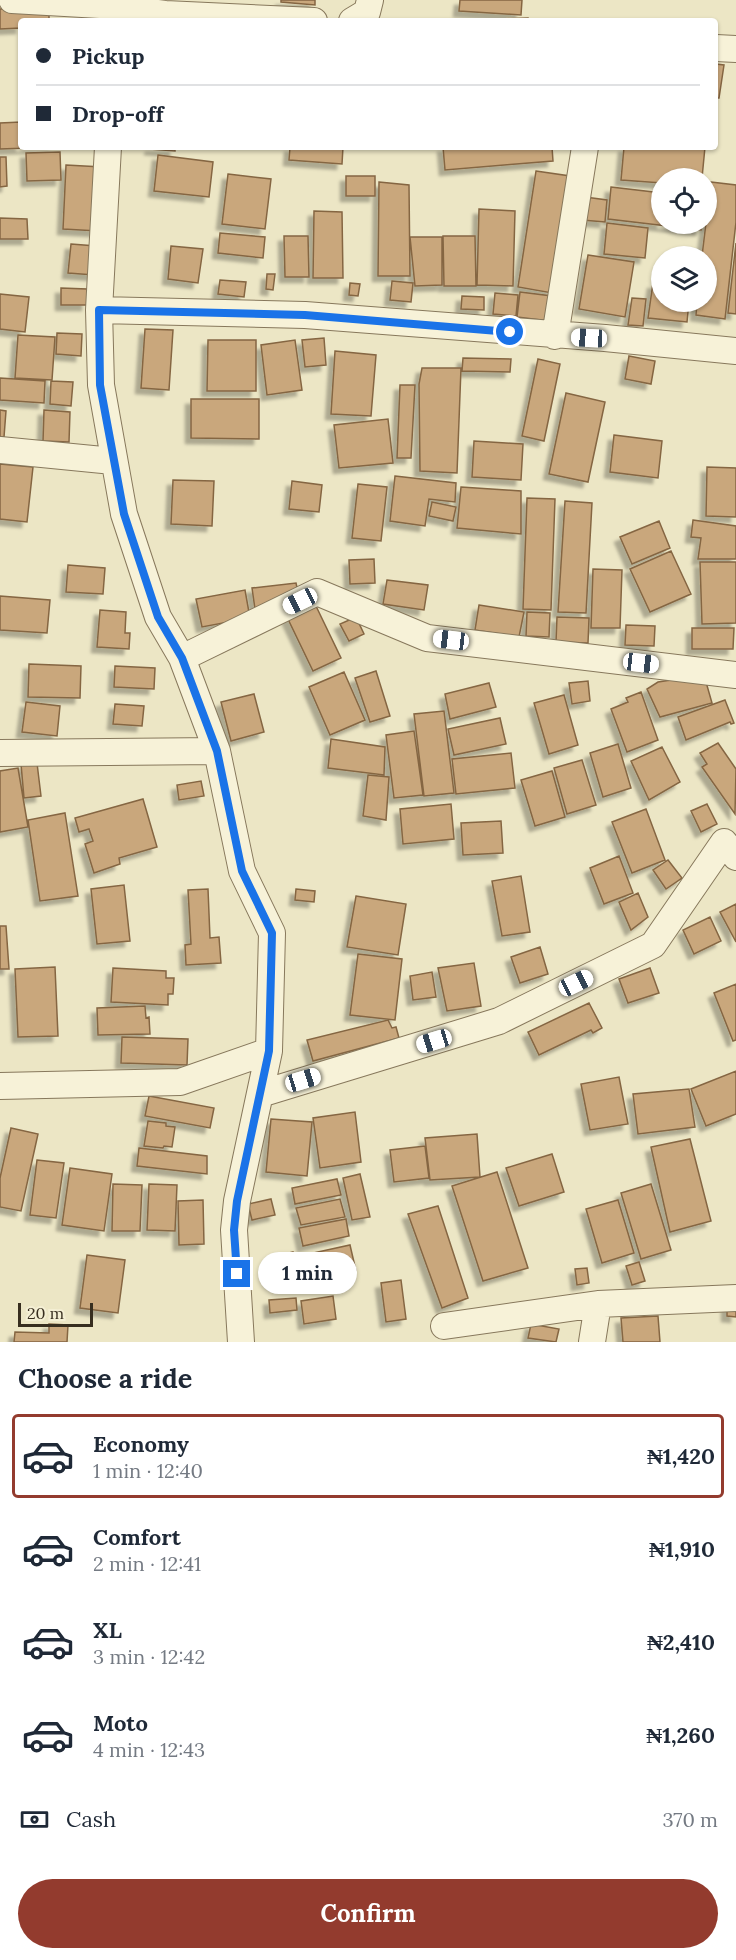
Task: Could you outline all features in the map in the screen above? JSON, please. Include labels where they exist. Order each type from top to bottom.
[{"type":"street","points":[[12,0],[165,14],[250,18]]},
{"type":"street","points":[[357,18],[367,12],[370,0]]},
{"type":"street","points":[[718,48],[736,49]]},
{"type":"street","points":[[108,150],[99,310],[100,385],[124,514],[158,617],[182,658],[217,751],[242,871],[272,933],[269,1051],[237,1201],[234,1230],[241,1342]]},
{"type":"street","points":[[555,336],[585,150]]},
{"type":"street","points":[[99,310],[305,315],[555,336],[605,338],[736,351]]},
{"type":"street","points":[[0,450],[113,461]]},
{"type":"street","points":[[182,658],[317,592],[428,638],[736,675]]},
{"type":"street","points":[[0,753],[217,751]]},
{"type":"street","points":[[260,1094],[499,1021],[653,945],[732,844]]},
{"type":"street","points":[[0,1086],[180,1082],[269,1051]]},
{"type":"street","points":[[444,1326],[598,1304],[736,1298]]},
{"type":"street","points":[[592,1342],[598,1304]]},
{"type":"building","points":[[281,0],[315,0],[315,5],[281,2]]},
{"type":"building","points":[[460,0],[522,0],[521,15],[459,11]]},
{"type":"building","points":[[49,7],[49,18],[18,18],[18,28],[0,29],[0,9]]},
{"type":"building","points":[[718,64],[724,65],[718,98]]},
{"type":"building","points":[[18,122],[18,148],[0,149],[0,123]]},
{"type":"building","points":[[290,150],[343,150],[342,164],[289,160]]},
{"type":"building","points":[[443,150],[552,150],[553,161],[445,170]]},
{"type":"building","points":[[624,150],[705,150],[703,168],[651,168],[651,182],[621,180]]},
{"type":"building","points":[[60,152],[61,180],[27,181],[26,153]]},
{"type":"building","points":[[158,155],[213,162],[209,197],[154,191]]},
{"type":"building","points":[[0,157],[6,157],[7,186],[0,187]]},
{"type":"building","points":[[66,165],[102,167],[98,231],[63,229]]},
{"type":"building","points":[[536,171],[570,176],[552,293],[518,287]]},
{"type":"building","points":[[228,174],[271,179],[265,229],[222,224]]},
{"type":"building","points":[[346,176],[375,176],[375,196],[346,196]]},
{"type":"building","points":[[379,182],[409,185],[410,276],[378,276]]},
{"type":"building","points":[[717,183],[736,185],[736,222],[725,319],[696,315],[696,312],[717,312],[717,246],[703,246],[705,234],[717,234]]},
{"type":"building","points":[[611,187],[651,192],[651,224],[608,219]]},
{"type":"building","points":[[585,197],[607,200],[605,222],[582,220]]},
{"type":"building","points":[[479,209],[515,211],[513,286],[477,285]]},
{"type":"building","points":[[314,211],[342,212],[343,278],[313,278]]},
{"type":"building","points":[[0,218],[27,219],[28,239],[0,239]]},
{"type":"building","points":[[607,223],[648,228],[645,258],[604,254]]},
{"type":"building","points":[[220,233],[265,237],[263,258],[218,253]]},
{"type":"building","points":[[284,236],[308,236],[309,277],[285,277]]},
{"type":"building","points":[[443,236],[475,236],[476,286],[444,286]]},
{"type":"building","points":[[410,237],[442,237],[442,285],[415,286]]},
{"type":"building","points":[[736,243],[736,314],[728,313]]},
{"type":"building","points":[[71,244],[96,246],[94,275],[68,273]]},
{"type":"building","points":[[171,246],[203,249],[198,283],[168,279]]},
{"type":"building","points":[[588,255],[634,262],[625,317],[579,309]]},
{"type":"building","points":[[267,274],[275,274],[273,290],[266,289]]},
{"type":"building","points":[[220,280],[246,282],[244,297],[218,294]]},
{"type":"building","points":[[392,281],[413,283],[411,302],[390,300]]},
{"type":"building","points":[[350,283],[360,284],[358,296],[349,295]]},
{"type":"building","points":[[61,288],[87,289],[87,305],[61,305]]},
{"type":"building","points":[[520,292],[552,296],[549,321],[517,317]]},
{"type":"building","points":[[495,293],[518,295],[516,316],[493,314]]},
{"type":"building","points":[[0,294],[29,297],[25,332],[0,329]]},
{"type":"building","points":[[462,296],[484,297],[484,310],[461,309]]},
{"type":"building","points":[[651,297],[651,312],[688,312],[687,322],[648,318]]},
{"type":"building","points":[[632,298],[646,299],[643,326],[628,325]]},
{"type":"building","points":[[145,329],[173,330],[169,390],[141,388]]},
{"type":"building","points":[[57,333],[82,334],[81,356],[56,354]]},
{"type":"building","points":[[18,335],[55,337],[52,380],[15,378]]},
{"type":"building","points":[[324,338],[326,365],[305,367],[302,340]]},
{"type":"building","points":[[208,340],[256,340],[256,391],[207,391]]},
{"type":"building","points":[[295,340],[302,390],[267,395],[261,345]]},
{"type":"building","points":[[335,351],[376,355],[371,416],[331,414]]},
{"type":"building","points":[[629,356],[655,361],[651,384],[625,379]]},
{"type":"building","points":[[463,358],[511,359],[510,372],[462,371]]},
{"type":"building","points":[[538,359],[560,364],[544,441],[522,436]]},
{"type":"building","points":[[422,368],[461,368],[457,473],[420,471],[419,384]]},
{"type":"building","points":[[0,378],[45,381],[44,403],[0,400]]},
{"type":"building","points":[[51,381],[73,382],[71,406],[50,404]]},
{"type":"building","points":[[400,385],[415,385],[411,458],[397,458]]},
{"type":"building","points":[[566,393],[605,402],[588,482],[549,474]]},
{"type":"building","points":[[191,399],[259,399],[259,439],[191,438]]},
{"type":"building","points":[[0,410],[6,411],[4,437],[0,437]]},
{"type":"building","points":[[44,410],[70,412],[69,442],[43,441]]},
{"type":"building","points":[[388,419],[393,463],[339,468],[334,425]]},
{"type":"building","points":[[614,435],[662,441],[658,478],[610,472]]},
{"type":"building","points":[[474,441],[523,444],[521,480],[472,477]]},
{"type":"building","points":[[0,464],[33,467],[27,522],[0,519]]},
{"type":"building","points":[[707,467],[736,468],[736,517],[706,516]]},
{"type":"building","points":[[395,476],[456,483],[455,502],[429,499],[425,526],[390,521]]},
{"type":"building","points":[[173,480],[214,481],[212,526],[171,524]]},
{"type":"building","points":[[292,481],[322,485],[319,512],[289,509]]},
{"type":"building","points":[[358,484],[387,487],[381,541],[352,538]]},
{"type":"building","points":[[461,487],[521,491],[521,534],[457,528]]},
{"type":"building","points":[[527,498],[555,499],[551,610],[523,609]]},
{"type":"building","points":[[565,501],[592,503],[586,613],[558,612]]},
{"type":"building","points":[[432,502],[456,507],[453,521],[429,516]]},
{"type":"building","points":[[693,520],[736,526],[736,559],[698,559],[701,538],[691,537]]},
{"type":"building","points":[[659,521],[670,548],[632,564],[620,537]]},
{"type":"building","points":[[671,551],[691,594],[650,612],[630,569]]},
{"type":"building","points":[[374,559],[375,583],[350,584],[349,560]]},
{"type":"building","points":[[700,562],[736,562],[736,623],[702,624]]},
{"type":"building","points":[[68,565],[105,568],[103,594],[66,592]]},
{"type":"building","points":[[593,569],[622,570],[620,628],[591,628]]},
{"type":"building","points":[[387,580],[428,585],[424,610],[383,604]]},
{"type":"building","points":[[296,583],[298,592],[255,609],[252,588]]},
{"type":"building","points":[[245,590],[250,618],[202,627],[196,599]]},
{"type":"building","points":[[0,596],[50,600],[47,633],[0,630]]},
{"type":"building","points":[[315,604],[341,658],[313,671],[287,617]]},
{"type":"building","points":[[479,605],[524,612],[519,637],[475,630]]},
{"type":"building","points":[[100,610],[126,612],[125,633],[130,633],[129,649],[97,647]]},
{"type":"building","points":[[527,612],[550,613],[549,637],[526,636]]},
{"type":"building","points":[[356,617],[364,634],[349,641],[340,624]]},
{"type":"building","points":[[557,617],[589,618],[588,643],[556,642]]},
{"type":"building","points":[[626,625],[655,626],[654,646],[625,645]]},
{"type":"building","points":[[692,628],[734,628],[733,649],[692,649]]},
{"type":"building","points":[[29,664],[81,666],[80,698],[28,697]]},
{"type":"building","points":[[115,666],[155,668],[154,689],[114,687]]},
{"type":"building","points":[[376,671],[390,716],[370,722],[355,678]]},
{"type":"building","points":[[344,672],[365,720],[330,735],[309,687]]},
{"type":"building","points":[[704,675],[712,703],[660,717],[647,689],[658,682]]},
{"type":"building","points":[[588,681],[590,701],[572,704],[569,683]]},
{"type":"building","points":[[489,683],[496,707],[450,719],[445,694]]},
{"type":"building","points":[[641,692],[658,740],[627,752],[611,709],[628,702],[626,698]]},
{"type":"building","points":[[254,694],[264,732],[231,741],[221,702]]},
{"type":"building","points":[[564,695],[578,745],[549,754],[534,703]]},
{"type":"building","points":[[725,700],[734,723],[730,722],[686,740],[678,717]]},
{"type":"building","points":[[26,702],[60,706],[57,736],[22,732]]},
{"type":"building","points":[[115,704],[144,706],[142,726],[113,724]]},
{"type":"building","points":[[444,711],[454,793],[424,796],[414,714]]},
{"type":"building","points":[[500,718],[506,744],[454,755],[448,729]]},
{"type":"building","points":[[414,731],[423,795],[394,798],[386,735]]},
{"type":"building","points":[[331,739],[385,747],[384,775],[328,768]]},
{"type":"building","points":[[718,743],[736,769],[735,814],[702,767],[707,764],[700,753]]},
{"type":"building","points":[[618,744],[631,788],[603,797],[590,753]]},
{"type":"building","points":[[662,747],[680,782],[649,800],[631,761]]},
{"type":"building","points":[[511,753],[515,788],[456,794],[452,759]]},
{"type":"building","points":[[582,760],[596,805],[567,814],[554,768]]},
{"type":"building","points":[[37,763],[41,796],[24,798],[21,764]]},
{"type":"building","points":[[18,768],[28,827],[0,832],[0,771]]},
{"type":"building","points":[[552,771],[565,817],[535,826],[521,780]]},
{"type":"building","points":[[368,775],[389,777],[386,820],[363,816]]},
{"type":"building","points":[[201,781],[204,796],[179,800],[177,785]]},
{"type":"building","points":[[143,799],[157,847],[119,858],[120,864],[94,873],[85,844],[93,841],[89,829],[79,832],[75,818]]},
{"type":"building","points":[[451,804],[454,839],[403,844],[400,809]]},
{"type":"building","points":[[707,804],[717,824],[701,832],[691,811]]},
{"type":"building","points":[[646,809],[665,860],[632,873],[612,822]]},
{"type":"building","points":[[65,813],[78,896],[40,901],[28,820]]},
{"type":"building","points":[[501,821],[503,853],[463,855],[461,823]]},
{"type":"building","points":[[619,856],[633,893],[604,904],[590,868]]},
{"type":"building","points":[[668,860],[682,878],[666,889],[653,870]]},
{"type":"building","points":[[521,876],[530,932],[502,936],[492,881]]},
{"type":"building","points":[[124,885],[130,941],[97,944],[91,889]]},
{"type":"building","points":[[208,889],[210,938],[219,937],[221,963],[186,965],[185,945],[191,944],[188,890]]},
{"type":"building","points":[[296,889],[315,891],[314,902],[295,900]]},
{"type":"building","points":[[638,893],[648,917],[631,930],[619,902]]},
{"type":"building","points":[[356,896],[406,904],[398,955],[347,947]]},
{"type":"building","points":[[736,904],[736,942],[720,912]]},
{"type":"building","points":[[710,917],[721,941],[694,954],[683,930]]},
{"type":"building","points":[[0,926],[6,926],[9,969],[0,969]]},
{"type":"building","points":[[540,947],[548,974],[520,983],[511,957]]},
{"type":"building","points":[[358,954],[402,959],[395,1020],[350,1015]]},
{"type":"building","points":[[474,963],[481,1006],[447,1011],[438,968]]},
{"type":"building","points":[[55,967],[58,1036],[18,1037],[15,969]]},
{"type":"building","points":[[113,968],[166,971],[166,978],[174,978],[173,994],[168,994],[168,1005],[111,1002]]},
{"type":"building","points":[[650,968],[659,993],[628,1003],[619,979]]},
{"type":"building","points":[[432,972],[436,997],[413,1000],[410,976]]},
{"type":"building","points":[[736,984],[736,1040],[733,1041],[714,993]]},
{"type":"building","points":[[589,1003],[602,1028],[593,1033],[591,1030],[539,1055],[528,1032]]},
{"type":"building","points":[[145,1006],[146,1018],[149,1017],[150,1034],[98,1035],[97,1008]]},
{"type":"building","points":[[388,1020],[392,1028],[396,1027],[399,1038],[313,1061],[307,1040]]},
{"type":"building","points":[[122,1037],[188,1039],[187,1065],[121,1063]]},
{"type":"building","points":[[736,1071],[736,1114],[706,1126],[691,1089]]},
{"type":"building","points":[[619,1077],[628,1124],[590,1130],[581,1084]]},
{"type":"building","points":[[689,1089],[695,1127],[638,1134],[633,1094]]},
{"type":"building","points":[[149,1096],[214,1108],[210,1128],[145,1116]]},
{"type":"building","points":[[355,1112],[361,1162],[320,1168],[313,1118]]},
{"type":"building","points":[[271,1119],[312,1122],[307,1176],[266,1172]]},
{"type":"building","points":[[148,1121],[166,1123],[166,1126],[175,1127],[172,1147],[144,1146]]},
{"type":"building","points":[[11,1128],[38,1134],[21,1211],[0,1207],[0,1178]]},
{"type":"building","points":[[477,1134],[480,1177],[430,1180],[425,1138]]},
{"type":"building","points":[[690,1139],[711,1221],[670,1232],[651,1147]]},
{"type":"building","points":[[425,1146],[429,1178],[394,1182],[390,1150]]},
{"type":"building","points":[[139,1148],[207,1156],[207,1174],[137,1166]]},
{"type":"building","points":[[552,1154],[564,1192],[519,1206],[506,1168]]},
{"type":"building","points":[[37,1160],[64,1163],[56,1218],[30,1215]]},
{"type":"building","points":[[70,1168],[112,1174],[104,1231],[62,1225]]},
{"type":"building","points":[[497,1172],[528,1268],[483,1281],[452,1186]]},
{"type":"building","points":[[360,1174],[370,1217],[352,1220],[343,1178]]},
{"type":"building","points":[[337,1179],[341,1195],[295,1204],[292,1188]]},
{"type":"building","points":[[113,1184],[142,1185],[140,1231],[112,1231]]},
{"type":"building","points":[[149,1184],[177,1185],[175,1231],[147,1230]]},
{"type":"building","points":[[651,1184],[671,1250],[641,1259],[621,1193]]},
{"type":"building","points":[[271,1199],[275,1215],[252,1220],[248,1204]]},
{"type":"building","points":[[340,1199],[345,1217],[301,1225],[296,1208]]},
{"type":"building","points":[[203,1200],[204,1244],[179,1245],[178,1201]]},
{"type":"building","points":[[618,1200],[634,1253],[602,1263],[586,1209]]},
{"type":"building","points":[[438,1206],[468,1298],[442,1308],[408,1214]]},
{"type":"building","points":[[346,1219],[349,1236],[303,1246],[299,1228]]},
{"type":"building","points":[[350,1245],[356,1271],[319,1279],[313,1253]]},
{"type":"building","points":[[293,1252],[295,1260],[272,1266],[270,1258]]},
{"type":"building","points":[[87,1255],[125,1260],[118,1313],[80,1308]]},
{"type":"building","points":[[639,1262],[645,1281],[632,1285],[626,1266]]},
{"type":"building","points":[[587,1268],[589,1283],[577,1285],[575,1269]]},
{"type":"building","points":[[401,1280],[406,1319],[386,1322],[381,1283]]},
{"type":"building","points":[[333,1296],[336,1319],[304,1324],[301,1301]]},
{"type":"building","points":[[296,1298],[297,1310],[270,1313],[269,1300]]},
{"type":"building","points":[[727,1304],[736,1304],[736,1317],[727,1316]]},
{"type":"building","points":[[658,1316],[660,1342],[623,1342],[621,1318]]},
{"type":"building","points":[[49,1324],[68,1325],[67,1342],[14,1342],[15,1332],[49,1333]]},
{"type":"building","points":[[531,1324],[559,1329],[556,1342],[528,1338]]},
{"type":"route","points":[[237,1274],[234,1230],[237,1201],[269,1051],[272,933],[242,871],[217,751],[182,658],[158,617],[124,514],[100,385],[99,310],[305,315],[510,332]]}]
